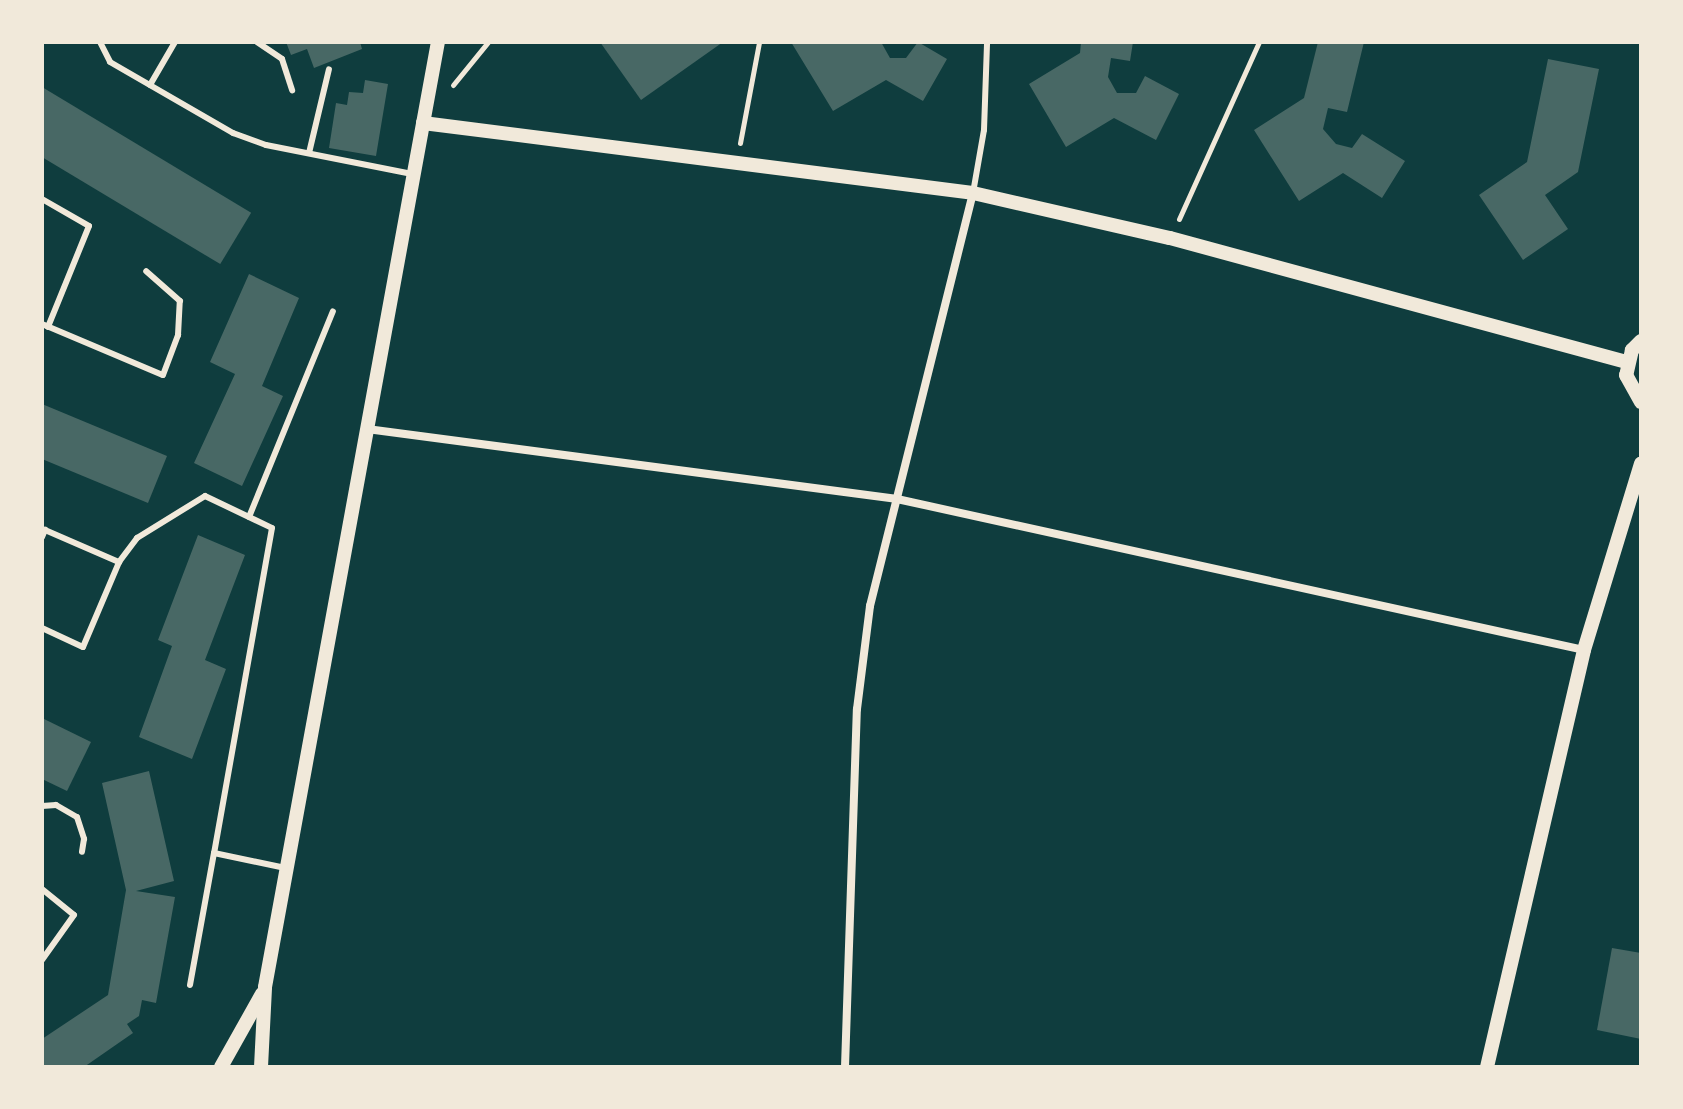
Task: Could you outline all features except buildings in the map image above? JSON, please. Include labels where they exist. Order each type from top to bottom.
[{"type":"street","points":[[261,1067],[265,987],[438,42]]},
{"type":"street","points":[[423,123],[973,193],[1170,238],[1627,362]]},
{"type":"street","points":[[845,1067],[857,709],[870,606],[973,193]]},
{"type":"street","points":[[1641,341],[1627,362],[1630,388],[1641,402]]},
{"type":"street","points":[[367,429],[897,499],[1584,650]]},
{"type":"street","points":[[1487,1067],[1584,650],[1641,463]]},
{"type":"street","points":[[221,1067],[265,987]]},
{"type":"lane","points":[[100,42],[110,62],[233,133],[415,175]]},
{"type":"lane","points":[[150,85],[175,42]]},
{"type":"lane","points":[[257,42],[282,59],[292,90]]},
{"type":"lane","points":[[973,193],[984,130],[987,42]]},
{"type":"lane","points":[[309,153],[329,69]]},
{"type":"lane","points":[[42,199],[89,226],[45,325],[163,375],[178,335],[180,301],[146,271]]},
{"type":"lane","points":[[249,517],[333,311]]},
{"type":"lane","points":[[42,628],[83,647],[119,562],[137,538],[205,496],[272,528],[190,985]]},
{"type":"lane","points":[[42,520],[44,534],[119,562]]},
{"type":"lane","points":[[42,806],[56,805],[77,817],[82,852]]},
{"type":"lane","points":[[214,853],[287,869]]},
{"type":"lane","points":[[42,889],[74,915],[42,960]]},
{"type":"path","points":[[735,165],[759,42]]},
{"type":"path","points":[[1170,238],[1259,42]]}]
